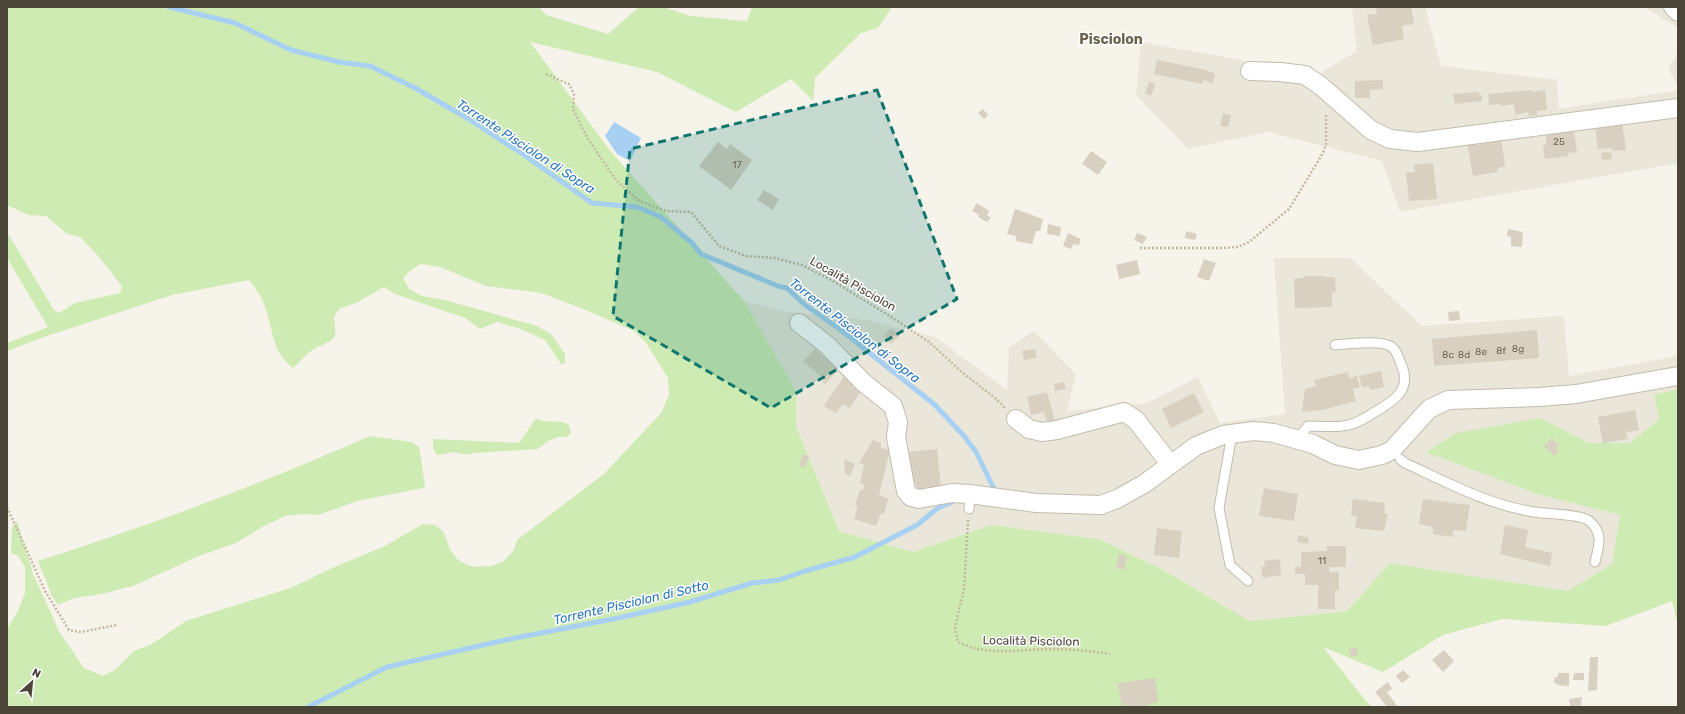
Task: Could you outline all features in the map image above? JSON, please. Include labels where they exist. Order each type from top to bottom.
[{"type":"street","points":[[1673,7],[1678,12]]},
{"type":"street","points":[[1250,71],[1305,75],[1335,98],[1372,130],[1390,139],[1418,142],[1678,108]]},
{"type":"street","points":[[799,323],[827,345],[864,383],[893,406],[898,422],[896,437],[906,491],[911,497],[919,499],[952,493],[969,501],[1101,505],[1117,499],[1144,484],[1196,446],[1222,434],[1231,442],[1254,431],[1274,433],[1298,438],[1335,455],[1359,460],[1395,454],[1429,410],[1448,400],[1539,397],[1576,394],[1678,376]]},
{"type":"street","points":[[1016,419],[1029,429],[1042,432],[1124,412],[1136,420],[1170,464]]},
{"type":"lane","points":[[1298,438],[1308,426],[1347,426],[1367,417],[1394,402],[1403,388],[1404,372],[1397,354],[1390,346],[1359,343],[1335,345]]},
{"type":"lane","points":[[1231,442],[1219,508],[1230,565],[1248,581]]},
{"type":"lane","points":[[1395,454],[1405,463],[1469,492],[1505,506],[1534,512],[1563,514],[1587,520],[1598,532],[1600,544],[1595,562]]},
{"type":"path","name":"Località Pisciolon","points":[[546,74],[569,84],[574,94],[573,109],[588,139],[616,180],[640,201],[666,211],[691,212],[719,246],[746,256],[775,258],[802,265],[834,281],[929,342],[964,374],[995,398],[1016,419]]},
{"type":"path","points":[[1140,248],[1238,247],[1256,237],[1289,209],[1323,153],[1326,144],[1327,106],[1335,98]]},
{"type":"path","name":"Località Pisciolon","points":[[969,501],[964,589],[955,627],[958,642],[971,649],[991,651],[1052,649],[1085,650],[1110,654]]},
{"type":"path","points":[[7,507],[45,591],[69,630],[80,632],[117,626]]},
{"type":"path","points":[[7,515],[7,535]]},
{"type":"highlighted area","points":[[877,90],[957,299],[771,408],[613,316],[630,149]]},
{"type":"shaded area","points":[[1352,7],[1425,7],[1441,66],[1557,80],[1559,109],[1678,90],[1678,163],[1400,212],[1382,161],[1267,132],[1188,149],[1136,95],[1141,42],[1319,74],[1357,51]]},
{"type":"shaded area","points":[[1643,7],[1678,7],[1678,28],[1659,16]]},
{"type":"shaded area","points":[[1678,52],[1678,86],[1668,69]]},
{"type":"shaded area","points":[[1274,258],[1350,258],[1422,326],[1564,316],[1569,376],[1678,356],[1678,389],[1654,395],[1659,419],[1630,443],[1589,443],[1540,418],[1427,451],[1537,493],[1620,515],[1612,564],[1568,591],[1390,563],[1347,611],[1250,621],[1163,570],[1099,539],[991,525],[913,552],[839,531],[796,426],[796,391],[744,301],[783,311],[867,320],[935,337],[1007,390],[1009,348],[1034,331],[1076,374],[1067,411],[1148,403],[1198,377],[1220,423],[1285,414]]},
{"type":"green space","points":[[7,7],[539,7],[546,15],[608,34],[639,7],[663,7],[691,16],[747,21],[752,7],[892,7],[878,28],[861,33],[815,78],[813,101],[791,79],[736,112],[657,72],[530,42],[612,153],[744,301],[796,391],[796,426],[839,531],[913,552],[991,525],[1099,539],[1163,570],[1250,621],[1347,611],[1390,563],[1568,591],[1612,564],[1620,515],[1537,494],[1426,452],[1456,433],[1540,418],[1589,443],[1630,443],[1659,419],[1654,395],[1678,389],[1678,626],[1672,601],[1606,626],[1502,619],[1443,635],[1383,672],[1323,647],[1372,707],[7,707],[7,629],[18,611],[25,593],[25,567],[18,556],[11,553],[12,528],[17,521],[33,574],[60,633],[84,668],[103,676],[115,670],[134,651],[152,644],[186,621],[293,587],[332,568],[383,547],[423,524],[435,525],[443,531],[450,549],[457,559],[467,565],[476,567],[492,566],[504,561],[514,550],[517,540],[604,474],[661,413],[669,395],[668,378],[646,343],[634,331],[581,308],[541,293],[486,286],[440,267],[420,264],[403,278],[409,289],[422,296],[445,300],[537,326],[551,334],[565,354],[565,363],[561,364],[545,340],[518,328],[497,322],[480,329],[465,318],[395,294],[384,287],[358,302],[339,309],[334,317],[335,335],[333,339],[311,351],[293,368],[281,356],[278,350],[262,299],[249,280],[172,295],[47,336],[7,351],[7,343],[48,327],[7,258],[7,232],[54,310],[59,313],[75,303],[120,293],[122,286],[99,257],[80,237],[67,234],[46,216],[28,215],[7,205]]},
{"type":"green space","points":[[536,418],[545,421],[565,423],[569,425],[571,433],[567,437],[558,437],[548,441],[538,449],[474,453],[467,455],[454,452],[437,455],[433,448],[433,439],[519,443]]},
{"type":"green space","points":[[370,436],[412,442],[419,447],[425,485],[423,488],[357,501],[318,515],[304,514],[285,516],[264,526],[236,543],[199,556],[133,586],[102,594],[74,598],[58,605],[52,596],[38,561],[206,503],[288,471]]},
{"type":"water","points":[[614,122],[641,138],[630,161],[617,154],[605,136]]},
{"type":"building","points":[[1376,7],[1411,7],[1414,24],[1402,26],[1404,39],[1373,45],[1367,15],[1377,14]]},
{"type":"building","points":[[1157,60],[1206,70],[1215,74],[1213,83],[1203,80],[1203,84],[1154,74]]},
{"type":"building","points":[[1383,80],[1383,89],[1370,90],[1370,98],[1355,98],[1355,81]]},
{"type":"building","points":[[1149,82],[1155,84],[1151,96],[1145,93]]},
{"type":"building","points":[[1531,90],[1531,92],[1545,90],[1547,110],[1537,111],[1537,115],[1529,116],[1528,112],[1516,115],[1513,104],[1501,106],[1501,104],[1489,105],[1488,94]]},
{"type":"building","points":[[1479,92],[1479,95],[1482,95],[1482,101],[1455,104],[1453,94]]},
{"type":"building","points":[[983,109],[988,115],[984,119],[978,113]]},
{"type":"building","points":[[1223,113],[1231,115],[1228,127],[1220,126]]},
{"type":"building","points":[[1622,122],[1626,150],[1612,151],[1612,148],[1598,149],[1595,126]]},
{"type":"building","points":[[1574,131],[1577,152],[1568,153],[1568,156],[1545,159],[1543,145],[1546,145],[1546,133]]},
{"type":"building","points":[[1501,138],[1505,166],[1497,169],[1497,172],[1473,176],[1467,144],[1477,142],[1478,145],[1489,143],[1489,140]]},
{"type":"building","points":[[718,142],[727,149],[730,144],[752,160],[731,190],[699,166]]},
{"type":"building","points":[[1091,151],[1107,162],[1098,175],[1082,164]]},
{"type":"building","points":[[1611,152],[1612,159],[1602,160],[1601,153]]},
{"type":"building","points":[[1433,163],[1437,199],[1409,201],[1406,173],[1415,172],[1414,165]]},
{"type":"building","points":[[764,190],[779,199],[773,210],[757,200]]},
{"type":"building","points":[[977,203],[989,211],[987,215],[991,218],[987,222],[978,217],[979,215],[972,211]]},
{"type":"building","points":[[1015,209],[1043,219],[1040,231],[1036,231],[1032,244],[1016,241],[1016,236],[1007,234]]},
{"type":"building","points":[[1048,224],[1061,227],[1060,236],[1047,234]]},
{"type":"building","points":[[1508,229],[1523,232],[1522,247],[1511,246],[1511,237],[1507,236]]},
{"type":"building","points":[[1186,231],[1197,234],[1195,240],[1185,238]]},
{"type":"building","points":[[1068,233],[1081,239],[1079,245],[1073,244],[1072,249],[1063,246]]},
{"type":"building","points":[[1137,233],[1147,237],[1143,244],[1134,240]]},
{"type":"building","points":[[1204,259],[1216,263],[1209,281],[1197,277]]},
{"type":"building","points":[[1137,260],[1140,274],[1119,279],[1116,265]]},
{"type":"building","points":[[1303,276],[1335,277],[1336,292],[1332,293],[1332,307],[1295,308],[1294,279],[1304,278]]},
{"type":"building","points":[[1459,311],[1460,320],[1449,321],[1448,312]]},
{"type":"building","points":[[891,328],[900,335],[891,344],[883,336]]},
{"type":"building","points":[[1537,330],[1539,358],[1434,366],[1432,339]]},
{"type":"building","points":[[815,349],[838,370],[825,384],[822,382],[824,379],[803,361]]},
{"type":"building","points":[[1035,349],[1037,358],[1024,360],[1022,351]]},
{"type":"building","points":[[1381,371],[1384,387],[1370,390],[1369,386],[1362,387],[1359,376]]},
{"type":"building","points":[[1348,372],[1349,378],[1357,376],[1360,387],[1353,389],[1356,401],[1322,410],[1302,412],[1305,389],[1316,386],[1314,380]]},
{"type":"building","points":[[845,375],[856,382],[853,387],[861,391],[850,408],[843,404],[836,413],[824,406]]},
{"type":"building","points":[[1064,382],[1066,389],[1055,391],[1054,384]]},
{"type":"building","points":[[1047,392],[1055,421],[1048,424],[1044,412],[1031,415],[1027,397]]},
{"type":"building","points":[[1194,393],[1204,412],[1171,428],[1162,409]]},
{"type":"building","points":[[1635,410],[1639,430],[1626,432],[1628,439],[1603,443],[1598,417]]},
{"type":"building","points":[[1552,438],[1559,446],[1556,448],[1559,451],[1554,456],[1544,446]]},
{"type":"building","points":[[873,440],[881,443],[881,448],[890,450],[879,495],[888,499],[884,514],[881,513],[876,526],[854,519],[858,506],[855,505],[860,490],[863,490],[865,485],[860,484],[864,464],[859,463]]},
{"type":"building","points":[[937,449],[941,487],[917,490],[916,482],[912,483],[909,452]]},
{"type":"building","points":[[803,454],[809,457],[805,468],[799,466]]},
{"type":"building","points":[[844,459],[855,464],[850,476],[845,473]]},
{"type":"building","points":[[1264,488],[1298,494],[1294,521],[1259,516]]},
{"type":"building","points":[[1353,499],[1385,503],[1384,513],[1388,514],[1384,531],[1355,528],[1357,516],[1351,516]]},
{"type":"building","points":[[1423,499],[1470,505],[1466,531],[1453,530],[1453,537],[1433,534],[1433,527],[1419,524]]},
{"type":"building","points":[[1505,525],[1528,530],[1525,547],[1552,553],[1550,566],[1500,554]]},
{"type":"building","points":[[1157,528],[1182,531],[1179,558],[1154,555]]},
{"type":"building","points":[[1298,535],[1309,538],[1308,544],[1297,542]]},
{"type":"building","points":[[1327,546],[1346,546],[1346,567],[1329,567],[1329,572],[1339,572],[1339,591],[1335,590],[1335,609],[1318,609],[1318,585],[1305,585],[1305,574],[1295,574],[1295,567],[1301,567],[1301,552],[1327,551]]},
{"type":"building","points":[[1119,554],[1127,556],[1124,570],[1116,568]]},
{"type":"building","points":[[1280,559],[1281,575],[1263,578],[1261,567],[1265,566],[1264,561]]},
{"type":"building","points":[[1356,647],[1359,654],[1351,657],[1348,650]]},
{"type":"building","points":[[1444,650],[1454,661],[1443,672],[1432,660]]},
{"type":"building","points":[[1590,657],[1598,657],[1597,690],[1588,691]]},
{"type":"building","points":[[1403,670],[1410,677],[1402,683],[1396,676]]},
{"type":"building","points":[[1558,673],[1569,673],[1569,686],[1557,685],[1558,684],[1554,683],[1555,677],[1558,677]]},
{"type":"building","points":[[1574,673],[1584,673],[1584,680],[1573,680]]},
{"type":"building","points":[[1155,678],[1158,702],[1149,704],[1149,706],[1146,707],[1122,707],[1118,683]]},
{"type":"building","points":[[1388,682],[1392,689],[1387,692],[1398,707],[1387,707],[1375,692]]},
{"type":"building","points":[[1582,697],[1581,707],[1570,707],[1569,699]]},
{"type":"waterway","name":"Torrente Pisciolon di Sopra","points":[[169,7],[235,23],[291,50],[339,62],[370,66],[415,88],[467,118],[524,155],[592,203],[637,207],[661,217],[692,243],[701,254],[778,286],[787,288],[805,305],[841,330],[935,405],[964,436],[976,452],[996,493]]},
{"type":"waterway","name":"Torrente Pisciolon di Sotto","points":[[308,707],[387,667],[510,639],[690,602],[752,583],[779,580],[855,557],[917,525],[938,508],[952,502]]},
{"type":"district","name":"Pisciolon","points":[[1111,39]]}]
